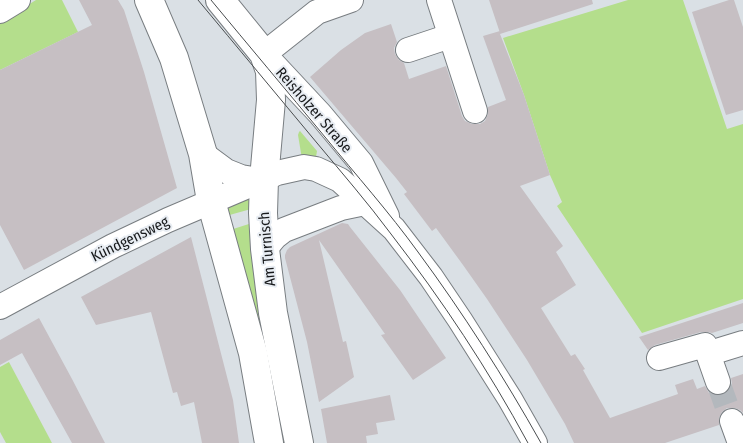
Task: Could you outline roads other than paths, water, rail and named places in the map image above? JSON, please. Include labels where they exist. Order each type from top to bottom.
[{"type":"main road","points":[[149,0],[174,58],[203,154],[211,201],[252,353],[269,443]]},
{"type":"main road","name":"Reisholzer Straße","points":[[220,0],[264,54]]},
{"type":"main road","name":"Am Turnisch","points":[[264,54],[270,71],[271,100],[264,179],[265,249],[274,313],[299,443]]},
{"type":"street","points":[[0,11],[18,0]]},
{"type":"street","points":[[264,54],[317,12],[351,0]]},
{"type":"street","points":[[439,0],[475,111]]},
{"type":"street","points":[[408,50],[450,36]]},
{"type":"street","name":"Reisholzer Straße","points":[[264,54],[320,114],[361,163],[394,229]]},
{"type":"street","name":"Reisholzer Straße","points":[[203,154],[226,171],[241,178],[264,179],[277,173],[300,168],[316,169],[340,180],[394,229],[431,277],[510,399],[535,443]]},
{"type":"street","name":"Kündgensweg","points":[[0,307],[113,246],[264,179]]},
{"type":"street","points":[[265,249],[284,230],[341,208],[365,203]]},
{"type":"street","points":[[720,350],[743,343]]},
{"type":"street","points":[[659,358],[705,344],[718,382]]},
{"type":"tunnel","points":[[718,382],[732,421]]},
{"type":"tram line","points":[[198,0],[364,199],[410,259],[481,362],[528,443]]},
{"type":"tram line","points":[[211,0],[407,237],[451,298],[541,443]]}]
